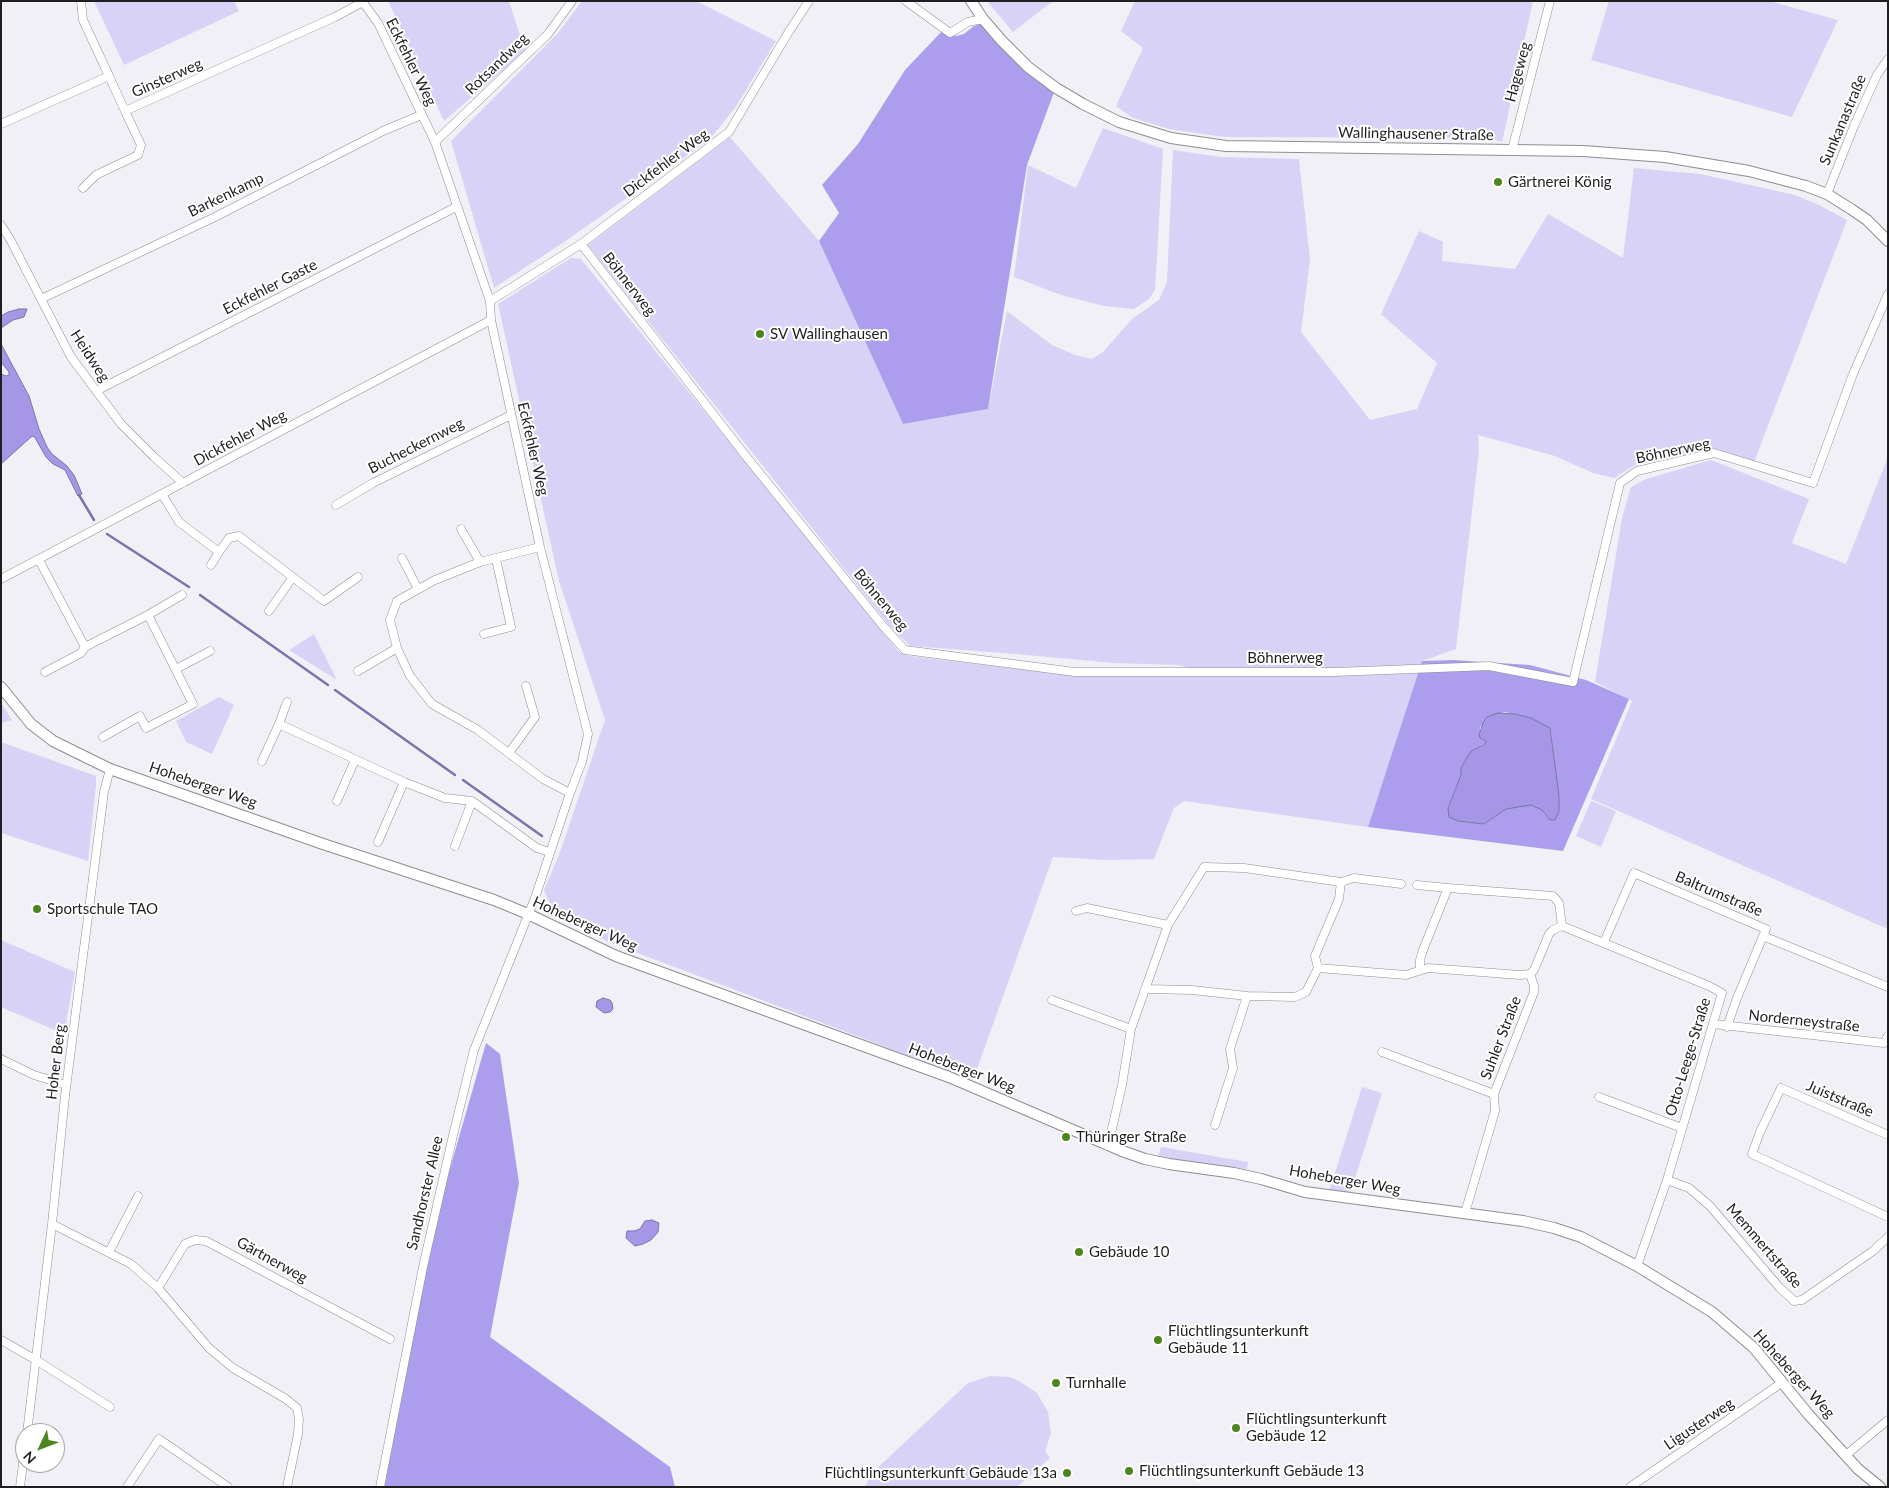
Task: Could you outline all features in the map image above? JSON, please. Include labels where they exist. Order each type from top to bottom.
[{"type":"street","points":[[81,1],[83,20],[109,76]]},
{"type":"street","name":"Rotsandweg","points":[[435,142],[548,34],[572,1]]},
{"type":"street","name":"Dickfehler Weg","points":[[490,301],[581,244],[730,132],[809,1]]},
{"type":"street","points":[[906,1],[940,28],[950,33],[968,22],[983,19]]},
{"type":"street","name":"Wallinghausener Straße","points":[[971,1],[983,19],[1028,67],[1056,88],[1119,122],[1171,138],[1226,146],[1583,151],[1665,157],[1724,166],[1777,177],[1827,194],[1867,220],[1888,241]]},
{"type":"street","name":"Hageweg","points":[[1512,150],[1550,1]]},
{"type":"street","name":"Ginsterweg","points":[[1,124],[109,76],[125,111],[335,17],[363,2]]},
{"type":"street","name":"Eckfehler Weg","points":[[363,2],[378,23],[435,142],[490,301],[491,320],[540,547],[588,734],[582,762],[528,914]]},
{"type":"street","name":"Sunkanastraße","points":[[1827,194],[1854,126],[1876,77],[1888,58]]},
{"type":"street","points":[[83,188],[96,175],[138,155],[141,145],[125,111]]},
{"type":"street","name":"Barkenkamp","points":[[41,299],[215,217],[382,132],[421,115]]},
{"type":"street","name":"Eckfehler Gaste","points":[[96,391],[456,207]]},
{"type":"street","name":"Heidweg","points":[[1,225],[71,357],[121,424],[183,483]]},
{"type":"street","name":"Böhnerweg","points":[[581,244],[745,455],[883,626],[905,650],[1075,672],[1335,672],[1489,666],[1573,682],[1620,483],[1637,471],[1714,453],[1813,482],[1853,374],[1888,294]]},
{"type":"street","name":"Dickfehler Weg","points":[[1,579],[491,320]]},
{"type":"street","name":"Bucheckernweg","points":[[336,505],[373,483],[511,415]]},
{"type":"street","points":[[162,494],[179,522],[219,552]]},
{"type":"street","points":[[461,529],[480,562]]},
{"type":"street","points":[[211,565],[229,538],[239,536],[324,601],[358,577]]},
{"type":"street","points":[[540,547],[480,562],[435,580],[397,601],[390,620],[397,648],[410,676],[432,704],[478,730],[543,779],[570,793]]},
{"type":"street","points":[[402,558],[418,589]]},
{"type":"street","points":[[484,634],[510,627],[496,558]]},
{"type":"street","points":[[39,560],[85,647]]},
{"type":"street","points":[[269,611],[292,577]]},
{"type":"street","points":[[45,672],[81,653],[85,647],[182,596]]},
{"type":"street","points":[[103,737],[140,716],[146,728],[193,704],[148,615]]},
{"type":"street","points":[[358,671],[397,648]]},
{"type":"street","points":[[176,669],[210,651]]},
{"type":"street","points":[[509,753],[535,717],[526,686]]},
{"type":"street","name":"Hoheberger Weg","points":[[1,687],[31,724],[53,741],[110,769],[323,844],[494,900],[616,956],[949,1077],[1108,1146],[1146,1160],[1234,1173],[1305,1192],[1523,1221],[1554,1228],[1606,1248],[1712,1312],[1754,1348],[1846,1456],[1858,1469],[1880,1487]]},
{"type":"street","points":[[262,761],[287,702]]},
{"type":"street","points":[[279,724],[404,782],[445,798],[472,801],[537,848],[550,852]]},
{"type":"street","points":[[337,801],[354,760]]},
{"type":"street","name":"Hoher Berg","points":[[28,1423],[52,1224],[66,1085],[104,792],[110,769]]},
{"type":"street","points":[[378,842],[404,782]]},
{"type":"street","points":[[455,846],[472,801]]},
{"type":"street","points":[[1108,1146],[1122,1085],[1131,1030],[1145,989],[1168,925],[1204,867],[1244,868],[1341,882],[1354,878],[1401,884]]},
{"type":"street","name":"Baltrumstraße","points":[[1604,942],[1634,873],[1766,928],[1727,1027]]},
{"type":"street","points":[[1145,989],[1192,990],[1246,996],[1295,997],[1306,992],[1318,968],[1315,956],[1340,899],[1341,882]]},
{"type":"street","points":[[1318,968],[1406,975],[1428,968],[1520,975],[1530,974],[1534,970],[1549,934],[1552,930],[1562,926],[1559,903],[1553,896],[1417,885]]},
{"type":"street","points":[[1420,970],[1423,950],[1448,888]]},
{"type":"street","points":[[1076,912],[1087,908],[1168,925]]},
{"type":"street","name":"Sandhorster Allee","points":[[380,1487],[423,1267],[472,1059],[528,914]]},
{"type":"street","name":"Otto-Leege-Straße","points":[[1562,926],[1722,993],[1667,1180],[1637,1266]]},
{"type":"street","points":[[1763,936],[1888,987]]},
{"type":"street","name":"Suhler Straße","points":[[1465,1213],[1495,1112],[1494,1094],[1534,992],[1530,974]]},
{"type":"street","points":[[1722,993],[1737,998]]},
{"type":"street","points":[[1215,1125],[1232,1068],[1230,1049],[1246,996]]},
{"type":"street","points":[[1052,1000],[1131,1030]]},
{"type":"street","name":"Norderneystraße","points":[[1712,1024],[1884,1043],[1888,1036]]},
{"type":"street","points":[[1382,1052],[1494,1094]]},
{"type":"street","points":[[1,1059],[34,1076],[66,1085]]},
{"type":"street","name":"Juiststraße","points":[[1888,1135],[1781,1088],[1760,1132],[1752,1154],[1888,1217]]},
{"type":"street","points":[[1599,1097],[1682,1128]]},
{"type":"street","name":"Memmertstraße","points":[[1667,1180],[1689,1188],[1710,1206],[1779,1287],[1794,1301],[1802,1300],[1873,1251],[1888,1237]]},
{"type":"street","points":[[108,1252],[138,1196]]},
{"type":"street","points":[[52,1224],[131,1264],[158,1288],[209,1348],[233,1368],[286,1399],[297,1408],[299,1419],[298,1434],[287,1487]]},
{"type":"street","name":"Gärtnerweg","points":[[158,1288],[185,1244],[194,1240],[206,1241],[390,1339]]},
{"type":"street","points":[[1,1340],[110,1407]]},
{"type":"street","name":"Ligusterweg","points":[[1630,1487],[1783,1382]]},
{"type":"street","points":[[1846,1456],[1888,1420]]},
{"type":"street","points":[[127,1487],[159,1439],[228,1487]]},
{"type":"street","points":[[20,1487],[22,1473]]},
{"type":"shaded area","points":[[94,1],[234,1],[239,11],[124,65]]},
{"type":"shaded area","points":[[388,1],[509,1],[525,51],[444,121]]},
{"type":"shaded area","points":[[582,1],[696,1],[776,41],[735,108],[709,140],[567,240],[494,288],[451,141],[558,33]]},
{"type":"shaded area","points":[[987,1],[1053,1],[1013,32]]},
{"type":"shaded area","points":[[1135,1],[1533,1],[1502,142],[1491,138],[1224,137],[1169,129],[1133,118],[1116,106],[1143,48],[1121,31]]},
{"type":"shaded area","points":[[1609,1],[1769,1],[1838,20],[1792,117],[1591,60]]},
{"type":"shaded area","points":[[988,22],[1056,87],[1027,165],[988,409],[903,424],[819,241],[839,213],[822,185],[858,144],[905,70],[944,29],[956,36],[964,34],[974,26]]},
{"type":"shaded area","points":[[1103,128],[1163,149],[1155,290],[1149,299],[1134,309],[1104,306],[1061,295],[1014,277],[1028,165],[1076,188]]},
{"type":"shaded area","points":[[730,137],[819,241],[903,424],[988,409],[1007,311],[1052,345],[1075,355],[1092,359],[1103,352],[1132,319],[1159,300],[1167,282],[1173,150],[1221,157],[1299,159],[1310,260],[1301,332],[1370,420],[1417,409],[1437,363],[1381,314],[1419,231],[1443,242],[1442,261],[1515,269],[1548,214],[1623,258],[1634,168],[1700,174],[1795,195],[1847,220],[1754,462],[1714,450],[1635,465],[1614,478],[1593,473],[1555,456],[1478,435],[1479,451],[1456,649],[1422,661],[1368,827],[1184,801],[1174,808],[1154,859],[1106,860],[1053,857],[973,1080],[606,941],[553,911],[544,890],[559,855],[605,720],[559,581],[498,304],[571,258],[581,259],[900,653],[910,656],[1077,676],[1209,675],[1179,665],[1114,663],[910,646],[888,624],[588,245]]},
{"type":"shaded area","points":[[19,309],[27,309],[24,317],[13,320],[1,328],[1,316]]},
{"type":"shaded area","points":[[1,344],[29,396],[39,429],[47,447],[74,475],[82,494],[78,496],[65,470],[53,464],[46,457],[34,436],[1,464],[1,374],[6,376],[9,375],[9,372],[1,362]]},
{"type":"shaded area","points":[[1888,457],[1888,929],[1591,799],[1632,701],[1595,682],[1622,518],[1631,487],[1646,479],[1711,460],[1809,499],[1792,543],[1846,564]]},
{"type":"shaded area","points":[[314,634],[337,680],[289,650]]},
{"type":"shaded area","points":[[1453,660],[1530,665],[1586,680],[1629,699],[1563,851],[1368,827],[1422,661]],"holes":[[[1505,712],[1531,718],[1551,732],[1559,811],[1550,820],[1537,807],[1521,805],[1506,809],[1484,824],[1458,821],[1448,808],[1461,775],[1481,745],[1485,744],[1486,741],[1480,738],[1480,728],[1487,717]]]},
{"type":"shaded area","points":[[219,697],[234,705],[212,754],[186,742],[176,721]]},
{"type":"shaded area","points":[[1,703],[12,720],[1,723]]},
{"type":"shaded area","points":[[1498,713],[1515,714],[1531,718],[1550,728],[1559,796],[1559,811],[1555,820],[1550,820],[1542,810],[1531,805],[1506,809],[1484,824],[1458,821],[1449,817],[1448,808],[1461,775],[1461,768],[1471,751],[1485,744],[1486,741],[1480,738],[1479,735],[1487,717]]},
{"type":"shaded area","points":[[1,742],[96,776],[88,861],[1,833]]},
{"type":"shaded area","points":[[1591,801],[1616,811],[1601,847],[1576,836]]},
{"type":"shaded area","points":[[1,940],[75,972],[67,1017],[66,1035],[1,1007]]},
{"type":"shaded area","points":[[603,998],[610,1000],[612,1003],[613,1009],[610,1012],[604,1013],[596,1007],[597,1001]]},
{"type":"shaded area","points":[[486,1043],[500,1054],[519,1183],[490,1337],[670,1467],[675,1487],[379,1487],[443,1193]]},
{"type":"shaded area","points":[[1362,1087],[1382,1093],[1350,1194],[1328,1195]]},
{"type":"shaded area","points":[[1161,1147],[1248,1162],[1247,1169],[1158,1157]]},
{"type":"shaded area","points":[[652,1220],[659,1223],[658,1232],[651,1240],[635,1246],[626,1238],[627,1231],[640,1229],[645,1221]]},
{"type":"shaded area","points":[[990,1376],[1009,1377],[1037,1393],[1048,1412],[1051,1433],[1045,1451],[1050,1458],[1017,1487],[865,1487],[872,1473],[968,1383]]},
{"type":"waterway","points":[[79,495],[94,520]]},
{"type":"waterway","points":[[107,534],[189,587]]},
{"type":"waterway","points":[[200,595],[328,685]]},
{"type":"waterway","points":[[335,690],[455,775]]},
{"type":"waterway","points":[[463,780],[542,836]]},
{"type":"place","name":"Gärtnerei König","points":[[1498,182]]},
{"type":"place","name":"SV Wallinghausen","points":[[760,334]]},
{"type":"place","name":"Sportschule TAO","points":[[37,909]]},
{"type":"place","name":"Thüringer Straße","points":[[1066,1137]]},
{"type":"place","name":"Gebäude 10","points":[[1079,1252]]},
{"type":"place","name":"Flüchtlingsunterkunft Gebäude 11","points":[[1158,1340]]},
{"type":"place","name":"Turnhalle","points":[[1056,1383]]},
{"type":"place","name":"Flüchtlingsunterkunft Gebäude 12","points":[[1236,1428]]},
{"type":"place","name":"Flüchtlingsunterkunft Gebäude 13","points":[[1129,1471]]},
{"type":"place","name":"Flüchtlingsunterkunft Gebäude 13a","points":[[1067,1473]]}]
